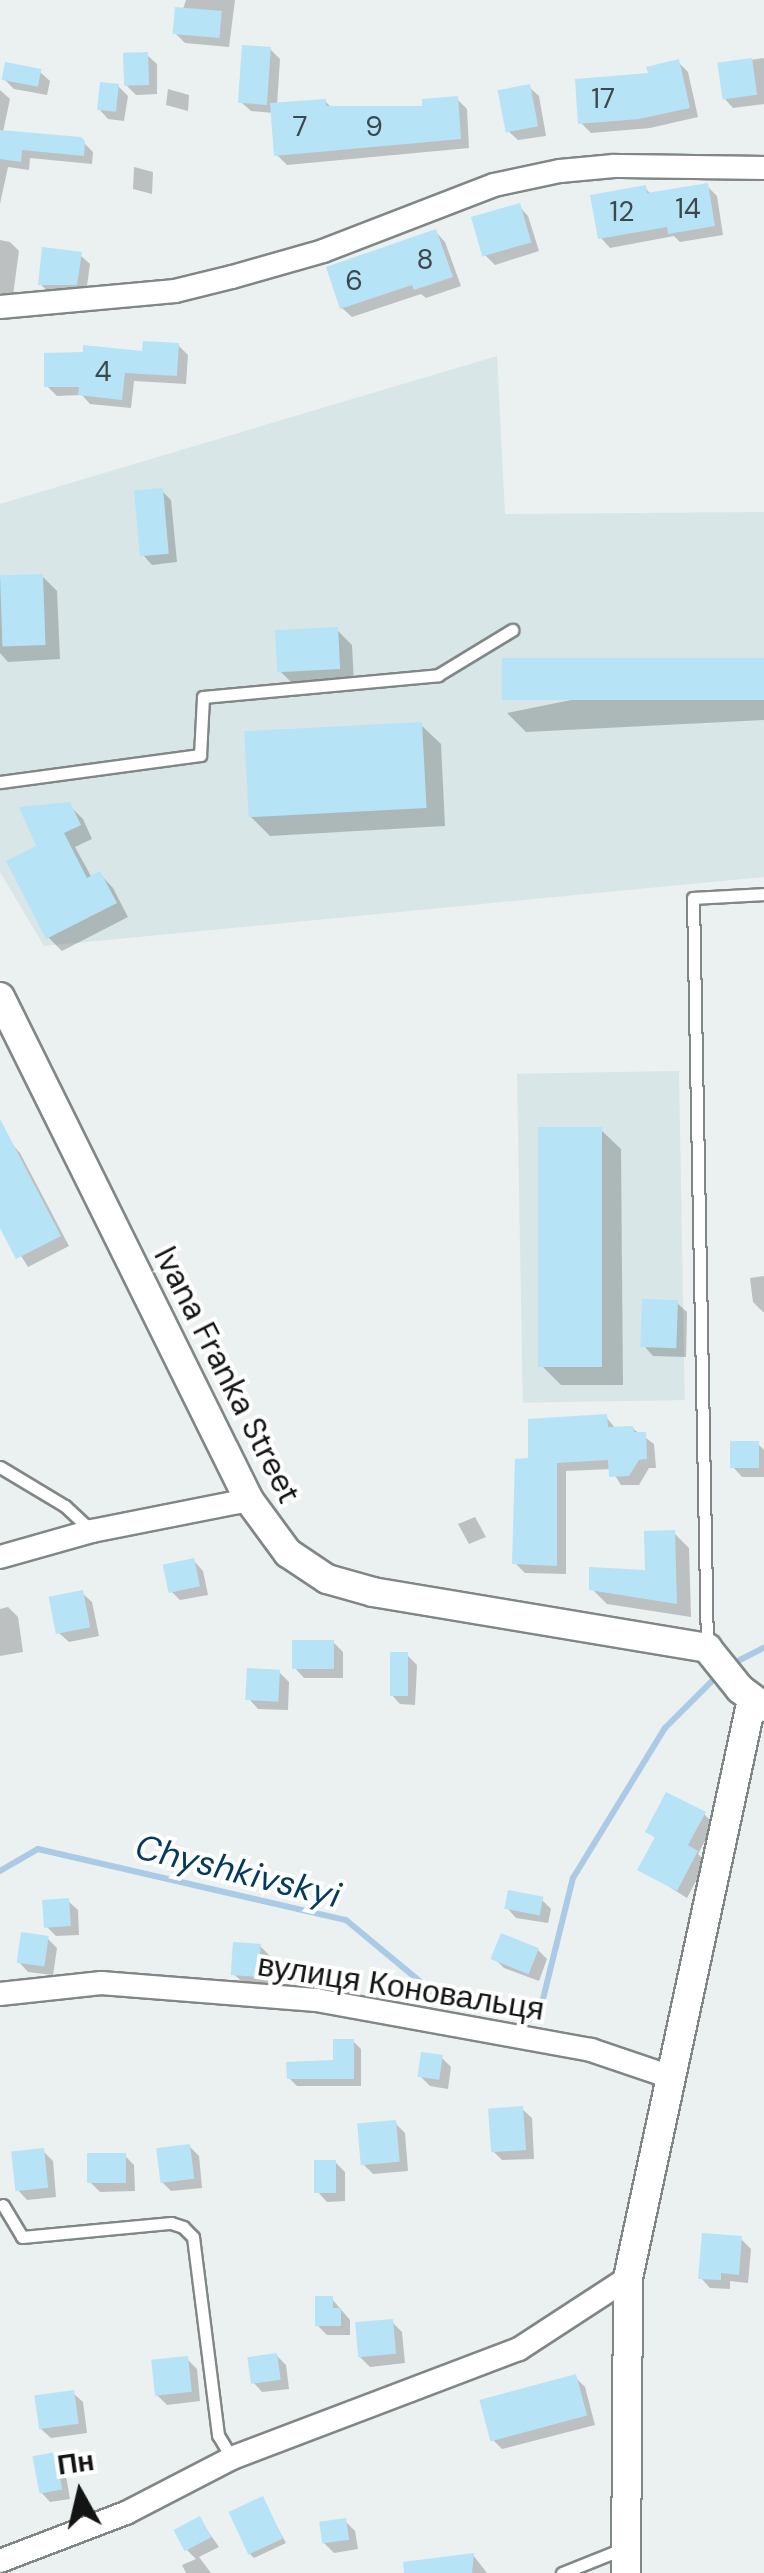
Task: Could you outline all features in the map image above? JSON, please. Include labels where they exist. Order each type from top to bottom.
[{"type":"street","points":[[0,306],[175,291],[323,251],[494,186],[560,170],[614,166],[764,168]]},
{"type":"street","name":"Ivana Franka Street","points":[[0,997],[249,1500],[288,1552],[338,1583],[372,1592],[712,1654]]},
{"type":"street","points":[[0,1557],[92,1531],[249,1500]]},
{"type":"street","points":[[626,2560],[628,2278],[668,2076],[752,1698],[712,1654]]},
{"type":"street","name":"вулиця Коновальця","points":[[0,1994],[101,1983],[316,2000],[591,2050],[668,2076]]},
{"type":"street","points":[[0,2560],[126,2513],[232,2458],[519,2350],[628,2278]]},
{"type":"lane","points":[[0,782],[20,783],[200,755],[203,697],[438,674],[512,630]]},
{"type":"lane","points":[[712,1654],[693,898],[764,894]]},
{"type":"lane","points":[[0,1467],[65,1506],[92,1531]]},
{"type":"lane","points":[[3,2206],[22,2237],[171,2223],[183,2227],[193,2238],[198,2250],[218,2435],[232,2458]]},
{"type":"lane","points":[[562,2573],[626,2560]]},
{"type":"shaded area","points":[[497,356],[505,514],[764,512],[764,877],[44,946],[0,872],[0,504]]},
{"type":"shaded area","points":[[679,1071],[685,1400],[523,1403],[517,1074]]},
{"type":"building","points":[[175,7],[222,11],[219,38],[173,34]]},
{"type":"building","points":[[242,45],[271,47],[267,105],[238,103]]},
{"type":"building","points":[[148,52],[149,85],[124,86],[123,53]]},
{"type":"building","points":[[752,58],[757,95],[722,100],[717,63]]},
{"type":"building","points":[[679,59],[690,108],[639,119],[578,124],[575,79],[648,73],[646,67]]},
{"type":"building","points":[[5,62],[41,69],[38,87],[2,80]]},
{"type":"building","points":[[100,82],[119,84],[116,112],[97,110]]},
{"type":"building","points":[[530,84],[538,126],[506,133],[498,90]]},
{"type":"building","points":[[458,96],[461,139],[274,156],[270,103],[326,99],[326,106],[422,106],[422,99]]},
{"type":"building","points":[[0,130],[81,137],[85,141],[84,156],[22,150],[21,162],[0,159]]},
{"type":"building","points":[[708,183],[715,226],[668,234],[667,227],[598,239],[590,195],[646,185],[647,193]]},
{"type":"building","points":[[520,203],[531,242],[482,256],[471,217]]},
{"type":"building","points":[[436,229],[453,277],[414,290],[412,285],[340,309],[326,267]]},
{"type":"building","points":[[42,247],[82,252],[77,285],[38,285]]},
{"type":"building","points":[[143,341],[179,343],[177,376],[125,373],[122,400],[78,395],[79,387],[44,387],[44,353],[83,352],[83,345],[142,351]]},
{"type":"building","points":[[163,488],[169,554],[140,556],[134,491]]},
{"type":"building","points":[[43,574],[45,645],[3,646],[0,576]]},
{"type":"building","points":[[338,627],[340,669],[277,672],[275,630]]},
{"type":"building","points":[[502,658],[764,658],[764,700],[502,700]]},
{"type":"building","points":[[422,722],[427,808],[249,817],[244,731]]},
{"type":"building","points":[[70,802],[81,825],[64,833],[87,878],[100,871],[117,903],[46,939],[6,861],[36,846],[19,807]]},
{"type":"building","points":[[0,1119],[61,1236],[16,1259],[0,1228]]},
{"type":"building","points":[[538,1127],[602,1127],[602,1367],[538,1367]]},
{"type":"building","points":[[642,1299],[678,1300],[676,1348],[640,1347]]},
{"type":"building","points":[[607,1414],[608,1427],[633,1426],[634,1432],[646,1432],[647,1459],[639,1460],[629,1476],[609,1477],[608,1460],[557,1463],[557,1566],[512,1564],[515,1459],[528,1458],[528,1419]]},
{"type":"building","points":[[730,1441],[759,1441],[759,1468],[730,1468]]},
{"type":"building","points":[[675,1530],[677,1604],[589,1590],[589,1567],[645,1570],[644,1531]]},
{"type":"building","points":[[194,1558],[200,1586],[169,1593],[163,1565]]},
{"type":"building","points":[[83,1590],[90,1627],[56,1634],[49,1597]]},
{"type":"building","points":[[292,1640],[334,1640],[334,1669],[292,1669]]},
{"type":"building","points":[[390,1652],[408,1652],[408,1696],[390,1696]]},
{"type":"building","points":[[247,1668],[280,1670],[278,1702],[245,1700]]},
{"type":"building","points":[[666,1792],[706,1812],[688,1845],[698,1851],[677,1891],[637,1870],[655,1837],[645,1832]]},
{"type":"building","points":[[508,1890],[543,1897],[540,1916],[504,1909]]},
{"type":"building","points":[[69,1898],[71,1926],[44,1928],[42,1900]]},
{"type":"building","points":[[21,1932],[49,1936],[44,1967],[17,1963]]},
{"type":"building","points":[[501,1933],[539,1948],[529,1974],[491,1959]]},
{"type":"building","points":[[233,1942],[261,1944],[259,1977],[231,1975]]},
{"type":"building","points":[[333,2039],[354,2039],[354,2079],[287,2079],[286,2062],[333,2060]]},
{"type":"building","points":[[421,2052],[443,2055],[439,2080],[418,2077]]},
{"type":"building","points":[[523,2106],[526,2150],[491,2152],[488,2108]]},
{"type":"building","points":[[396,2120],[400,2162],[361,2165],[357,2123]]},
{"type":"building","points":[[190,2144],[194,2179],[161,2183],[156,2148]]},
{"type":"building","points":[[44,2148],[48,2188],[15,2191],[11,2151]]},
{"type":"building","points":[[87,2153],[126,2153],[126,2183],[87,2183]]},
{"type":"building","points":[[314,2160],[336,2160],[336,2193],[314,2193]]},
{"type":"building","points":[[702,2233],[742,2236],[739,2275],[721,2273],[721,2280],[698,2279]]},
{"type":"building","points":[[315,2296],[333,2296],[333,2308],[341,2308],[341,2326],[315,2326]]},
{"type":"building","points":[[393,2319],[396,2354],[358,2357],[355,2322]]},
{"type":"building","points":[[277,2353],[281,2380],[251,2384],[247,2357]]},
{"type":"building","points":[[188,2356],[192,2392],[155,2396],[151,2360]]},
{"type":"building","points":[[576,2374],[587,2416],[491,2441],[479,2400]]},
{"type":"building","points":[[74,2390],[79,2424],[39,2429],[34,2396]]},
{"type":"building","points":[[55,2452],[62,2489],[40,2494],[32,2456]]},
{"type":"building","points":[[263,2496],[283,2539],[248,2555],[229,2512]]},
{"type":"building","points":[[200,2516],[211,2537],[185,2551],[174,2530]]},
{"type":"building","points":[[346,2518],[349,2540],[322,2544],[319,2522]]},
{"type":"building","points":[[474,2553],[472,2573],[404,2573],[403,2562]]},
{"type":"waterway","name":"Chyshkivskyi","points":[[730,1665],[764,1648]]},
{"type":"waterway","name":"Chyshkivskyi","points":[[0,1871],[38,1849],[346,1920],[435,1994],[530,2019],[540,2011],[573,1878],[665,1728],[717,1676]]}]
